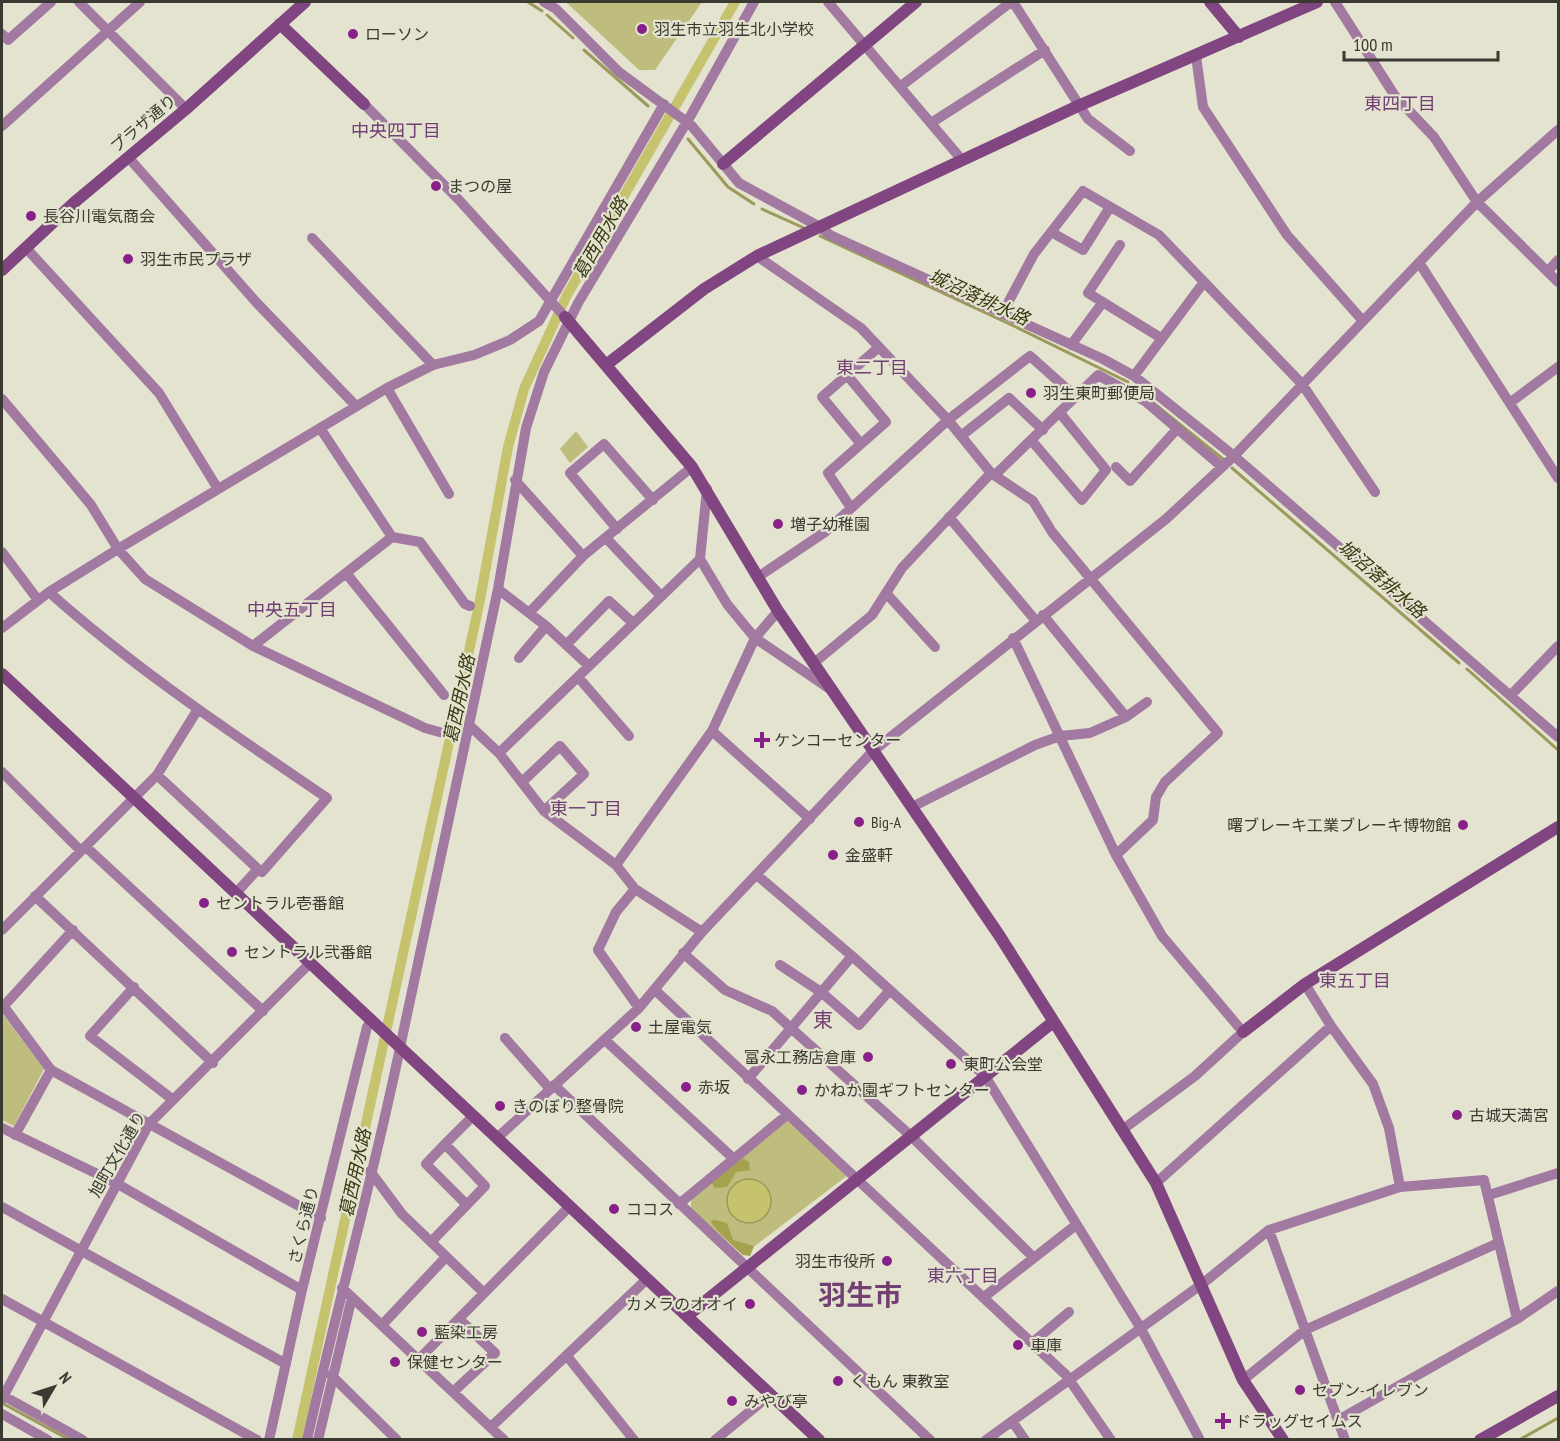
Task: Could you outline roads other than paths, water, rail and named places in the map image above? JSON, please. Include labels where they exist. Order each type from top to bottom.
[{"type":"street","points":[[2,34],[8,40],[51,2]]},
{"type":"street","points":[[79,2],[186,109]]},
{"type":"street","points":[[2,126],[140,2]]},
{"type":"street","name":"プラザ通り","points":[[2,270],[305,2]]},
{"type":"street","points":[[544,2],[556,9],[619,72],[685,119],[739,183],[755,194],[820,227],[830,235],[1134,376],[1234,456],[1558,737]]},
{"type":"street","points":[[307,1440],[370,1171],[398,1068],[399,1049],[498,589],[526,428],[544,372],[567,319],[754,2]]},
{"type":"street","points":[[828,2],[866,44],[962,160]]},
{"type":"street","points":[[723,164],[916,2]]},
{"type":"street","points":[[901,86],[1012,2],[1088,119],[1130,151]]},
{"type":"street","points":[[1210,2],[1239,37]]},
{"type":"street","points":[[606,365],[704,289],[757,256],[1078,106],[1317,2]]},
{"type":"street","points":[[1335,2],[1395,96],[1434,137],[1477,202],[1558,282]]},
{"type":"street","points":[[280,24],[364,104],[459,200],[567,319],[693,467],[778,610],[999,935],[1156,1183],[1244,1380],[1283,1440]]},
{"type":"street","points":[[931,123],[1045,50]]},
{"type":"street","points":[[1196,56],[1203,106],[1287,235],[1363,321]]},
{"type":"street","points":[[2,628],[49,592],[387,388],[433,365],[474,355],[510,340],[539,321],[665,105]]},
{"type":"street","points":[[497,1138],[639,1008],[702,932],[758,876],[873,751],[1166,519],[1234,456],[1477,202],[1558,130]]},
{"type":"street","points":[[128,157],[256,302],[356,406]]},
{"type":"street","points":[[1002,314],[1034,254],[1083,191],[1159,235],[1302,384],[1375,492]]},
{"type":"street","points":[[1051,232],[1083,250],[1110,207]]},
{"type":"street","points":[[312,238],[433,365]]},
{"type":"street","points":[[1120,245],[1088,293],[1161,338]]},
{"type":"street","points":[[27,248],[159,393],[218,489]]},
{"type":"street","points":[[757,256],[861,328],[948,420],[993,473],[1033,501],[1052,532],[1218,733],[1165,782],[1156,797],[1153,820],[1116,855]]},
{"type":"street","points":[[1548,271],[1558,260]]},
{"type":"street","points":[[1420,264],[1558,478]]},
{"type":"street","points":[[1134,376],[1204,282]]},
{"type":"street","points":[[1071,345],[1103,302]]},
{"type":"street","points":[[861,444],[822,397],[879,347]]},
{"type":"street","points":[[758,578],[825,532],[948,420],[1030,356],[1076,397]]},
{"type":"street","points":[[1511,402],[1558,367]]},
{"type":"street","points":[[847,375],[885,422],[828,473],[851,508]]},
{"type":"street","points":[[814,663],[872,615],[902,568],[949,518],[993,473],[1044,430],[1098,375],[1144,401],[1222,467]]},
{"type":"street","points":[[387,388],[450,494]]},
{"type":"street","points":[[961,436],[1009,398],[1044,430]]},
{"type":"street","points":[[2,399],[91,505],[118,549],[145,579],[253,646],[425,728],[443,733]]},
{"type":"street","points":[[1032,441],[1082,500],[1106,470],[1060,413]]},
{"type":"street","points":[[320,428],[392,537],[420,542],[465,604],[470,606]]},
{"type":"street","points":[[1116,467],[1130,481],[1177,429]]},
{"type":"street","points":[[617,529],[570,473],[604,444],[653,500]]},
{"type":"street","points":[[530,613],[583,556],[693,467]]},
{"type":"street","points":[[516,480],[583,556]]},
{"type":"street","points":[[708,489],[700,559],[727,604],[755,638],[832,690]]},
{"type":"street","points":[[949,518],[1126,717]]},
{"type":"street","points":[[253,646],[392,537]]},
{"type":"street","points":[[606,538],[661,596]]},
{"type":"street","points":[[2,552],[39,600]]},
{"type":"street","points":[[499,753],[700,559]]},
{"type":"street","points":[[346,573],[444,695]]},
{"type":"street","points":[[498,589],[546,626],[589,666]]},
{"type":"street","points":[[49,592],[87,626],[198,709],[327,798],[262,872],[158,775]]},
{"type":"street","points":[[886,593],[935,646]]},
{"type":"street","points":[[566,645],[609,601],[633,623]]},
{"type":"street","points":[[616,865],[712,730],[755,638],[778,610]]},
{"type":"street","points":[[519,658],[546,626]]},
{"type":"street","points":[[1013,638],[1116,855],[1162,936],[1243,1032]]},
{"type":"street","points":[[1511,695],[1558,646]]},
{"type":"street","points":[[2,674],[375,1023],[399,1049],[819,1440]]},
{"type":"street","points":[[578,677],[629,736]]},
{"type":"street","points":[[912,807],[1035,745],[1060,736],[1090,734],[1126,717],[1148,702]]},
{"type":"street","points":[[2,930],[158,775],[198,709]]},
{"type":"street","points":[[469,724],[499,753],[544,811],[616,865],[635,889],[702,932]]},
{"type":"street","points":[[712,730],[810,819]]},
{"type":"street","points":[[522,782],[560,747],[584,774],[544,811]]},
{"type":"street","points":[[2,772],[83,849],[263,1011]]},
{"type":"street","points":[[1122,1130],[1195,1077],[1243,1032],[1305,984],[1558,826]]},
{"type":"street","points":[[236,892],[258,869]]},
{"type":"street","points":[[758,876],[852,956],[985,1076],[1140,1327],[1200,1440]]},
{"type":"street","points":[[635,889],[616,912],[598,950],[639,1008]]},
{"type":"street","points":[[36,896],[213,1063]]},
{"type":"street","points":[[73,930],[2,1006],[51,1070],[321,1218]]},
{"type":"street","points":[[683,953],[724,990],[772,1011],[910,1136],[1033,1257]]},
{"type":"street","points":[[748,1079],[852,956]]},
{"type":"street","name":"旭町文化通り","points":[[2,1397],[149,1124],[172,1099],[213,1063],[310,963]]},
{"type":"street","points":[[780,965],[821,992],[860,1025],[890,990]]},
{"type":"street","points":[[1305,984],[1331,1026],[1374,1084],[1389,1128],[1400,1187]]},
{"type":"street","points":[[134,987],[90,1036],[172,1099]]},
{"type":"street","points":[[655,990],[1033,1342],[1071,1380],[1111,1440]]},
{"type":"street","points":[[687,1316],[1053,1022]]},
{"type":"street","name":"さくら通り","points":[[269,1440],[302,1290],[367,1027],[375,1023]]},
{"type":"street","points":[[1156,1183],[1331,1026]]},
{"type":"street","points":[[505,1038],[552,1087],[680,1204],[930,1440]]},
{"type":"street","points":[[605,1040],[734,1159]]},
{"type":"street","points":[[15,1135],[51,1070]]},
{"type":"street","points":[[680,1204],[787,1115]]},
{"type":"street","points":[[467,1205],[426,1164],[472,1117]]},
{"type":"street","points":[[2,1128],[116,1183],[302,1290]]},
{"type":"street","points":[[431,1242],[485,1186],[445,1144]]},
{"type":"street","points":[[370,1171],[402,1214],[484,1293]]},
{"type":"street","points":[[1489,1195],[1558,1173]]},
{"type":"street","points":[[986,1440],[1202,1284],[1269,1230],[1400,1187],[1484,1180],[1517,1319]]},
{"type":"street","points":[[2,1207],[286,1364]]},
{"type":"street","points":[[419,1359],[569,1207]]},
{"type":"street","points":[[984,1297],[1076,1225]]},
{"type":"street","points":[[1269,1230],[1345,1440]]},
{"type":"street","points":[[1244,1380],[1305,1329],[1498,1243]]},
{"type":"street","points":[[382,1325],[446,1257]]},
{"type":"street","points":[[491,1427],[647,1279]]},
{"type":"street","points":[[342,1288],[504,1440]]},
{"type":"street","points":[[1338,1420],[1517,1319],[1558,1291]]},
{"type":"street","points":[[318,1440],[331,1375],[352,1297]]},
{"type":"street","points":[[2,1299],[257,1440]]},
{"type":"street","points":[[1033,1342],[1069,1312]]},
{"type":"street","points":[[453,1392],[495,1353],[459,1318]]},
{"type":"street","points":[[567,1356],[634,1440]]},
{"type":"street","points":[[331,1375],[397,1440]]},
{"type":"street","points":[[715,1440],[771,1394]]},
{"type":"street","points":[[1480,1440],[1558,1396]]},
{"type":"street","points":[[2,1397],[83,1440]]},
{"type":"street","points":[[2,1414],[48,1440]]},
{"type":"street","points":[[1012,1421],[1025,1440]]},
{"type":"waterway","name":"城沼落排水路","points":[[528,2],[542,11]]},
{"type":"waterway","name":"葛西用水路","points":[[297,1440],[479,605],[508,447],[524,389],[566,297],[735,2]]},
{"type":"waterway","name":"城沼落排水路","points":[[547,15],[573,38]]},
{"type":"waterway","name":"城沼落排水路","points":[[584,50],[648,106]]},
{"type":"waterway","name":"城沼落排水路","points":[[688,139],[728,187],[754,204]]},
{"type":"waterway","name":"城沼落排水路","points":[[762,209],[804,228]]},
{"type":"waterway","name":"城沼落排水路","points":[[820,236],[1128,382]]},
{"type":"waterway","name":"城沼落排水路","points":[[1131,385],[1223,459]]},
{"type":"waterway","name":"城沼落排水路","points":[[1232,468],[1459,663]]},
{"type":"waterway","name":"城沼落排水路","points":[[1467,669],[1558,750]]},
{"type":"waterway","points":[[2,1403],[70,1440]]},
{"type":"waterway","name":"城沼落排水路","points":[[1519,1440],[1558,1418]]},
{"type":"place","name":"羽生市立羽生北小学校","points":[[642,29]]},
{"type":"place","name":"ローソン","points":[[353,34]]},
{"type":"place","name":"まつの屋","points":[[436,186]]},
{"type":"place","name":"長谷川電気商会","points":[[31,216]]},
{"type":"place","name":"羽生市民プラザ","points":[[128,259]]},
{"type":"place","name":"羽生東町郵便局","points":[[1031,393]]},
{"type":"place","name":"増子幼稚園","points":[[778,524]]},
{"type":"place","name":"ケンコーセンター","points":[[762,740]]},
{"type":"place","name":"Big-A","points":[[859,822]]},
{"type":"place","name":"曙ブレーキ工業ブレーキ博物館","points":[[1463,825]]},
{"type":"place","name":"金盛軒","points":[[833,855]]},
{"type":"place","name":"セントラル壱番館","points":[[204,903]]},
{"type":"place","name":"セントラル弐番館","points":[[232,952]]},
{"type":"place","name":"土屋電気","points":[[636,1027]]},
{"type":"place","name":"富永工務店倉庫","points":[[868,1057]]},
{"type":"place","name":"東町公会堂","points":[[951,1064]]},
{"type":"place","name":"赤坂","points":[[686,1087]]},
{"type":"place","name":"かねか園ギフトセンター","points":[[802,1090]]},
{"type":"place","name":"きのぼり整骨院","points":[[500,1106]]},
{"type":"place","name":"古城天満宮","points":[[1457,1115]]},
{"type":"place","name":"ココス","points":[[614,1209]]},
{"type":"place","name":"羽生市役所","points":[[887,1261]]},
{"type":"place","name":"カメラのオオイ","points":[[750,1304]]},
{"type":"place","name":"藍染工房","points":[[422,1332]]},
{"type":"place","name":"車庫","points":[[1018,1345]]},
{"type":"place","name":"保健センター","points":[[395,1362]]},
{"type":"place","name":"くもん 東教室","points":[[838,1381]]},
{"type":"place","name":"セブン-イレブン","points":[[1300,1390]]},
{"type":"place","name":"みやび亭","points":[[732,1401]]},
{"type":"place","name":"ドラッグセイムス","points":[[1223,1421]]},
{"type":"district","name":"東四丁目","points":[[1400,103]]},
{"type":"district","name":"中央四丁目","points":[[396,130]]},
{"type":"district","name":"東二丁目","points":[[872,367]]},
{"type":"district","name":"中央五丁目","points":[[292,609]]},
{"type":"district","name":"東一丁目","points":[[586,808]]},
{"type":"district","name":"東五丁目","points":[[1355,980]]},
{"type":"district","name":"東","points":[[823,1020]]},
{"type":"district","name":"東六丁目","points":[[963,1275]]},
{"type":"district","name":"羽生市","points":[[860,1294]]}]
